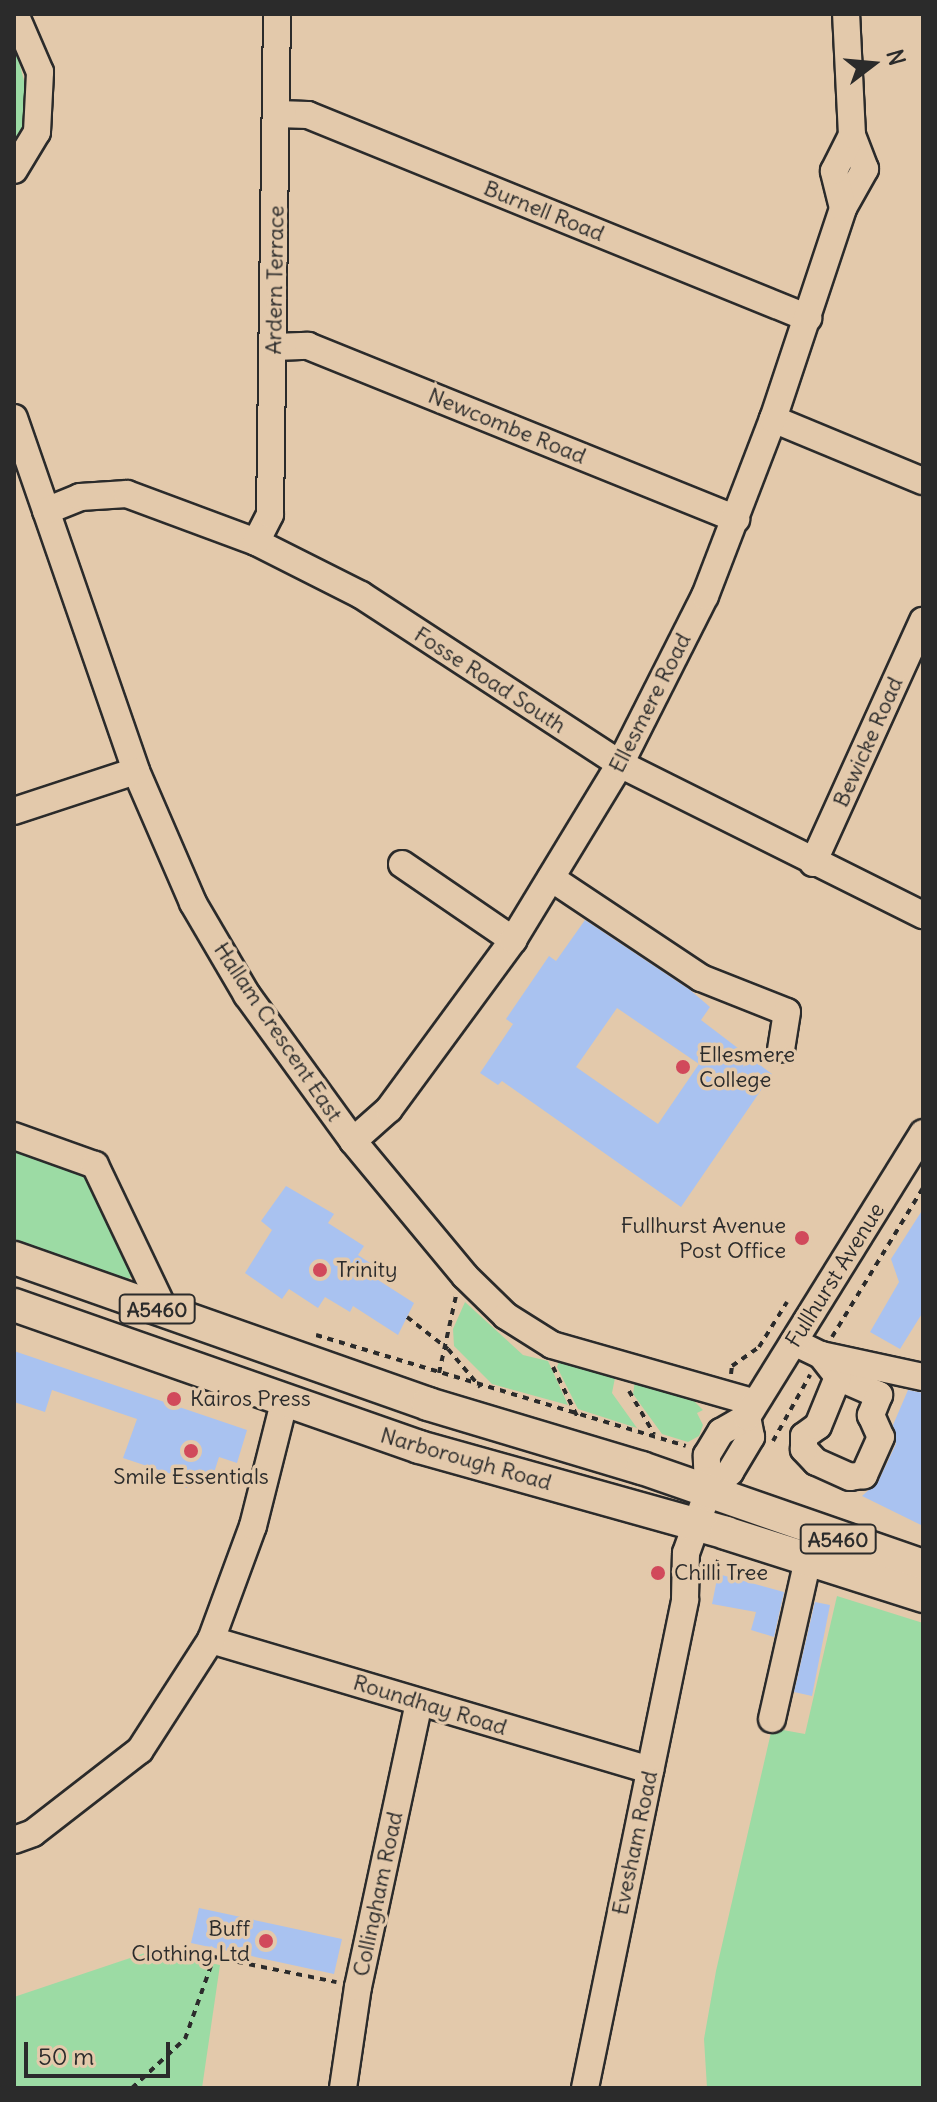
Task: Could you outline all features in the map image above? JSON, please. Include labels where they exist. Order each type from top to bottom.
[{"type":"main road","name":"Narborough Road","points":[[14,1258],[428,1404],[708,1492],[923,1566]]},
{"type":"main road","name":"Narborough Road","points":[[14,1305],[284,1403],[419,1447],[698,1525],[923,1596]]},
{"type":"street","name":"Ardern Terrace","points":[[256,542],[270,514],[275,347],[277,14]]},
{"type":"street","name":"Ellesmere Road","points":[[353,1141],[389,1109],[513,940],[620,764],[705,596],[773,419],[843,208],[865,169],[852,135],[846,14]]},
{"type":"street","points":[[14,170],[37,132],[40,72],[22,16]]},
{"type":"street","name":"Burnell Road","points":[[277,114],[308,115],[808,318]]},
{"type":"street","name":"Newcombe Road","points":[[275,347],[308,346],[736,519]]},
{"type":"street","name":"Hallam Crescent East","points":[[14,418],[136,771],[193,903],[247,995],[353,1141],[465,1276],[506,1316],[552,1345],[713,1392],[751,1410]]},
{"type":"street","points":[[773,419],[923,481]]},
{"type":"street","name":"Fosse Road South","points":[[46,511],[80,497],[127,494],[256,542],[361,595],[620,764],[813,863],[923,915]]},
{"type":"street","name":"Bewicke Road","points":[[813,863],[923,621]]},
{"type":"street","points":[[14,811],[136,771]]},
{"type":"street","points":[[402,864],[513,940]]},
{"type":"street","points":[[551,878],[701,978],[787,1012],[781,1049]]},
{"type":"street","points":[[14,1136],[95,1165],[165,1312]]},
{"type":"street","name":"Fullhurst Avenue","points":[[698,1525],[708,1492],[710,1438],[751,1410],[922,1137]]},
{"type":"street","points":[[794,1342],[821,1355],[923,1377]]},
{"type":"street","points":[[821,1355],[838,1377]]},
{"type":"street","points":[[710,1438],[713,1392]]},
{"type":"street","points":[[14,1840],[33,1833],[140,1750],[211,1640],[253,1526],[284,1403]]},
{"type":"street","name":"Fullhurst Avenue","points":[[708,1492],[730,1472],[751,1437],[751,1410]]},
{"type":"street","name":"Evesham Road","points":[[585,2088],[685,1599],[683,1574],[698,1525]]},
{"type":"street","points":[[772,1719],[808,1559]]},
{"type":"street","name":"Roundhay Road","points":[[211,1640],[650,1770]]},
{"type":"street","name":"Collingham Road","points":[[343,2088],[358,1987],[419,1702]]},
{"type":"path","points":[[766,1453],[821,1355],[923,1188]]},
{"type":"path","points":[[428,1404],[448,1349],[451,1308],[465,1276]]},
{"type":"path","points":[[713,1392],[732,1366],[759,1347],[787,1302]]},
{"type":"path","points":[[407,1317],[448,1349],[481,1388]]},
{"type":"path","points":[[300,1330],[481,1388],[655,1435],[688,1447],[710,1438]]},
{"type":"path","points":[[552,1345],[552,1366],[577,1416]]},
{"type":"path","points":[[632,1368],[629,1393],[655,1435]]},
{"type":"path","points":[[132,2088],[185,2039],[214,1957],[358,1987]]},
{"type":"green space","points":[[14,43],[27,92],[23,129],[14,151]]},
{"type":"green space","points":[[14,1148],[91,1174],[137,1270],[128,1280],[14,1239]]},
{"type":"green space","points":[[465,1302],[523,1355],[548,1361],[568,1405],[492,1384],[454,1346],[453,1329]]},
{"type":"green space","points":[[560,1359],[615,1378],[612,1393],[637,1428],[578,1409],[557,1367]]},
{"type":"green space","points":[[635,1381],[688,1395],[703,1410],[697,1413],[703,1425],[699,1436],[688,1442],[662,1434],[633,1394]]},
{"type":"green space","points":[[837,1596],[923,1623],[923,2088],[707,2088],[704,2039],[716,1971],[772,1728],[805,1734]]},
{"type":"green space","points":[[151,1951],[220,1965],[202,2088],[14,2088],[14,1997]]},
{"type":"building","points":[[585,920],[690,990],[710,1007],[701,1020],[772,1074],[681,1207],[502,1081],[498,1085],[480,1073],[513,1024],[506,1019],[549,956],[556,961]],"holes":[[[617,1008],[699,1064],[658,1124],[576,1067]]]},
{"type":"building","points":[[286,1186],[334,1214],[328,1223],[364,1246],[358,1255],[379,1269],[375,1278],[414,1303],[398,1335],[353,1306],[350,1312],[325,1297],[318,1308],[289,1289],[282,1299],[245,1273],[272,1230],[261,1221]]},
{"type":"building","points":[[923,1209],[923,1312],[900,1349],[870,1332],[899,1282],[891,1259]]},
{"type":"building","points":[[14,1351],[247,1430],[237,1463],[219,1457],[212,1479],[192,1473],[187,1488],[172,1482],[174,1475],[123,1458],[137,1419],[52,1390],[45,1412],[14,1402]]},
{"type":"building","points":[[908,1390],[923,1393],[923,1526],[862,1496],[878,1482],[896,1444],[893,1425]]},
{"type":"building","points":[[718,1574],[784,1592],[774,1637],[751,1630],[756,1612],[712,1604]]},
{"type":"building","points":[[815,1602],[830,1605],[812,1696],[794,1692]]},
{"type":"building","name":"Buff Clothing Ltd","points":[[199,1908],[342,1939],[334,1974],[191,1943]]},
{"type":"place","name":"Ellesmere College","points":[[683,1067]]},
{"type":"place","name":"Fullhurst Avenue Post Office","points":[[802,1238]]},
{"type":"place","name":"Trinity","points":[[320,1270]]},
{"type":"place","name":"Kairos Press","points":[[174,1399]]},
{"type":"place","name":"Smile Essentials","points":[[191,1451]]},
{"type":"place","name":"Chilli Tree","points":[[658,1573]]},
{"type":"place","name":"Buff Clothing Ltd","points":[[266,1941]]}]
